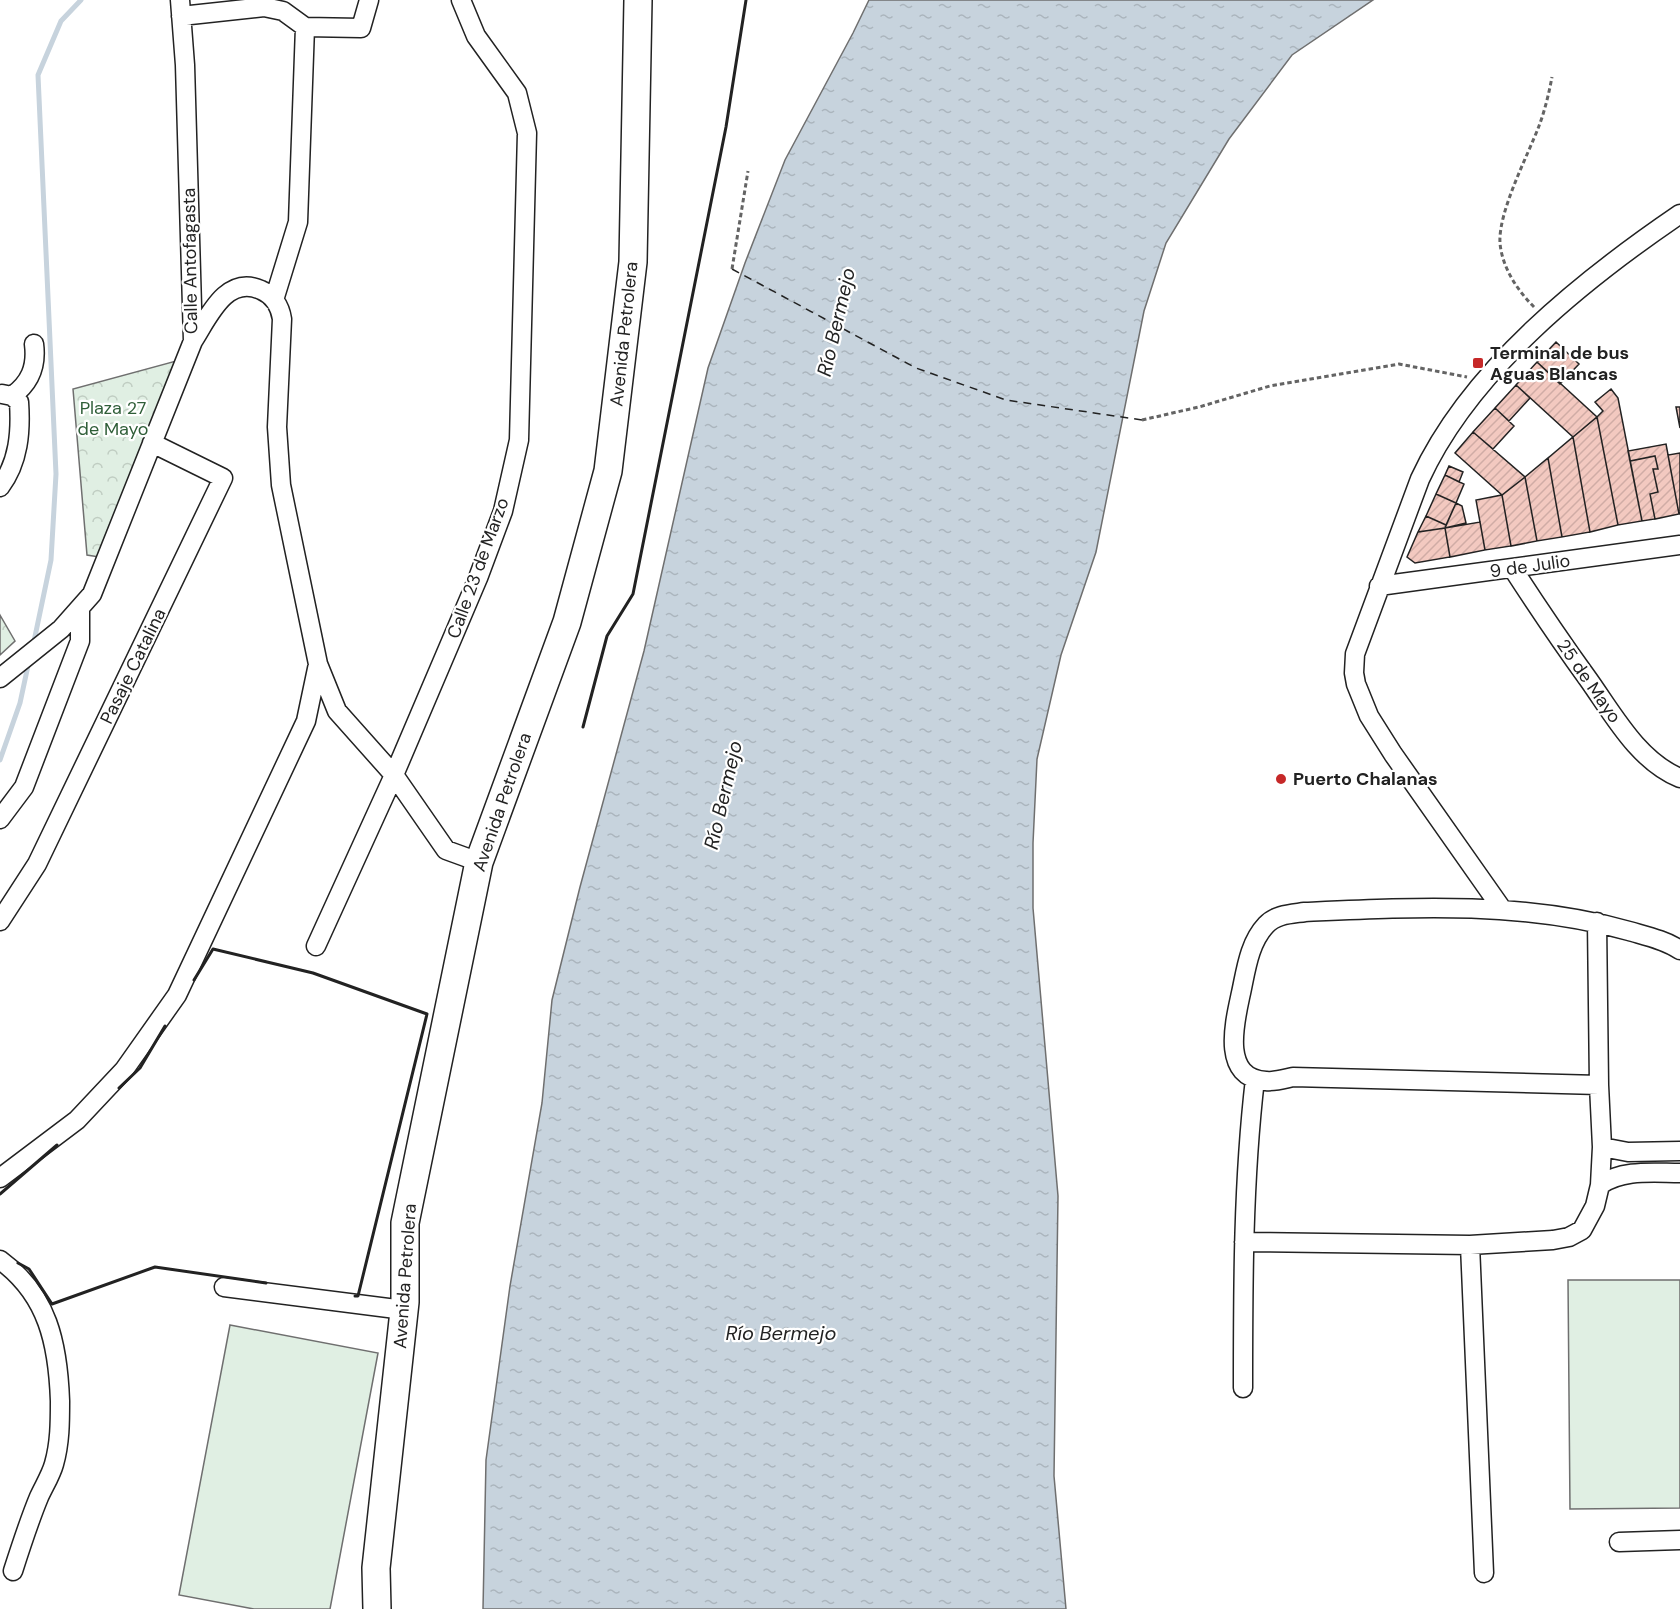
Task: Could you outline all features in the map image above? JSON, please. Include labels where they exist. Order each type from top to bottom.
[{"type":"highway","name":"Avenida Petrolera","points":[[377,1609],[376,1568],[404,1310],[405,1223],[479,862],[567,622],[608,471],[633,262],[638,0]]},
{"type":"street","points":[[181,8],[264,7],[283,11],[305,27],[361,28],[369,0]]},
{"type":"street","name":"Calle 23 de Marzo","points":[[316,946],[394,775],[478,578],[503,511],[519,440],[527,133],[517,93],[476,36],[461,0]]},
{"type":"street","name":"Calle Antofagasta","points":[[2,677],[61,629],[92,594],[193,341],[181,8]]},
{"type":"street","points":[[274,300],[298,222],[305,27]]},
{"type":"street","points":[[1502,909],[1393,754],[1360,697],[1353,663],[1379,586],[1420,479],[1431,456],[1453,422],[1486,381],[1547,317],[1589,280],[1680,214]]},
{"type":"street","points":[[193,341],[222,296],[236,288],[252,287],[268,294],[281,312],[277,427],[281,485],[318,664],[337,711],[394,775],[446,850],[479,862]]},
{"type":"street","points":[[6,395],[22,389],[32,375],[36,357],[34,344]]},
{"type":"street","points":[[0,487],[15,458],[20,422],[19,402],[6,395]]},
{"type":"street","name":"Pasaje Catalina","points":[[0,921],[37,864],[224,478],[152,442]]},
{"type":"street","name":"9 de Julio","points":[[1379,586],[1680,545]]},
{"type":"street","name":"25 de Mayo","points":[[1513,569],[1624,730],[1654,763],[1680,778]]},
{"type":"street","points":[[0,819],[24,787],[80,641],[80,608]]},
{"type":"street","points":[[0,1178],[77,1120],[124,1070],[177,995],[306,721],[318,664]]},
{"type":"street","points":[[1599,1085],[1293,1077],[1264,1082],[1255,1079],[1242,1070],[1235,1059],[1233,1043],[1252,947],[1268,922],[1283,915],[1305,912],[1460,907],[1567,916],[1597,922],[1667,943],[1680,950]]},
{"type":"street","points":[[1244,1242],[1470,1245],[1569,1237],[1582,1230],[1590,1220],[1600,1185],[1602,1147],[1597,922]]},
{"type":"street","points":[[1243,1388],[1244,1242],[1248,1136],[1255,1079]]},
{"type":"street","points":[[1602,1147],[1628,1152],[1680,1151]]},
{"type":"street","points":[[1600,1185],[1612,1177],[1625,1174],[1680,1173]]},
{"type":"street","points":[[1470,1245],[1484,1573]]},
{"type":"street","points":[[0,1260],[15,1270],[32,1292],[50,1324],[59,1366],[61,1426],[54,1465],[26,1530],[14,1571]]},
{"type":"street","points":[[224,1287],[404,1310]]},
{"type":"street","points":[[1619,1542],[1680,1540]]},
{"type":"path","points":[[1547,317],[1536,309],[1519,288],[1504,261],[1500,241],[1503,220],[1513,188],[1540,123],[1552,77]]},
{"type":"path","points":[[732,269],[748,171]]},
{"type":"path","points":[[1142,420],[1199,407],[1270,386],[1399,364],[1486,381]]},
{"type":"green space","name":"Plaza 27 de Mayo","points":[[176,361],[99,557],[87,555],[73,389]]},
{"type":"green space","points":[[0,615],[15,641],[0,655]]},
{"type":"green space","points":[[1568,1280],[1680,1280],[1680,1508],[1570,1509]]},
{"type":"green space","points":[[230,1325],[378,1353],[330,1609],[254,1609],[179,1595]]},
{"type":"water","name":"Río Bermejo","points":[[869,0],[1373,0],[1292,55],[1229,139],[1166,243],[1144,311],[1096,552],[1061,655],[1037,759],[1033,908],[1058,1196],[1054,1476],[1066,1609],[483,1609],[486,1460],[510,1286],[542,1103],[552,1000],[644,651],[708,368],[785,160]]},
{"type":"building","points":[[1556,342],[1579,364],[1560,384],[1537,362]]},
{"type":"building","points":[[1537,362],[1597,417],[1573,437],[1516,385]]},
{"type":"building","points":[[1516,385],[1530,398],[1509,421],[1495,408]]},
{"type":"building","points":[[1611,389],[1618,398],[1642,521],[1618,525],[1597,417],[1603,411],[1595,402]]},
{"type":"building","points":[[1676,407],[1680,407],[1680,428]]},
{"type":"building","points":[[1495,408],[1514,426],[1493,449],[1473,432]]},
{"type":"building","points":[[1597,417],[1618,525],[1590,532],[1573,437]]},
{"type":"building","points":[[1473,432],[1525,477],[1502,495],[1455,453]]},
{"type":"building","points":[[1573,437],[1590,532],[1562,537],[1548,458]]},
{"type":"building","points":[[1666,444],[1679,514],[1655,519],[1650,494],[1658,492],[1653,469],[1658,469],[1655,456],[1630,461],[1628,451]]},
{"type":"building","points":[[1680,453],[1680,514],[1679,514],[1668,455]]},
{"type":"building","points":[[1655,456],[1658,469],[1653,469],[1658,492],[1650,494],[1655,519],[1642,521],[1630,461]]},
{"type":"building","points":[[1548,458],[1562,537],[1537,541],[1525,477]]},
{"type":"building","points":[[1449,466],[1463,472],[1459,482],[1445,475]]},
{"type":"building","points":[[1445,475],[1464,484],[1456,503],[1436,494]]},
{"type":"building","points":[[1525,477],[1537,541],[1511,546],[1502,495]]},
{"type":"building","points":[[1436,494],[1456,503],[1446,525],[1426,516]]},
{"type":"building","points":[[1502,495],[1511,546],[1485,550],[1476,500]]},
{"type":"building","points":[[1456,503],[1462,506],[1466,523],[1445,528]]},
{"type":"building","points":[[1426,516],[1446,525],[1445,528],[1418,532]]},
{"type":"building","points":[[1480,522],[1485,550],[1450,557],[1445,528]]},
{"type":"building","points":[[1445,528],[1450,557],[1415,563],[1407,557],[1418,532]]},
{"type":"waterway","points":[[33,646],[51,560],[56,474],[38,75],[61,21],[81,0]]},
{"type":"waterway","points":[[0,760],[20,703],[29,661]]},
{"type":"ferry route","points":[[732,269],[916,368],[1006,400],[1142,420]]},
{"type":"wall","points":[[583,727],[607,636],[633,594],[726,127],[746,0]]},
{"type":"wall","points":[[194,980],[213,949],[313,973],[427,1014],[358,1296],[355,1296]]},
{"type":"wall","points":[[119,1088],[140,1068],[165,1026]]},
{"type":"wall","points":[[0,1194],[57,1145]]},
{"type":"wall","points":[[18,1263],[29,1269],[52,1304],[155,1267],[266,1283]]},
{"type":"place","name":"Terminal de bus Aguas Blancas","points":[[1478,363]]},
{"type":"place","name":"Puerto Chalanas","points":[[1281,779]]}]
